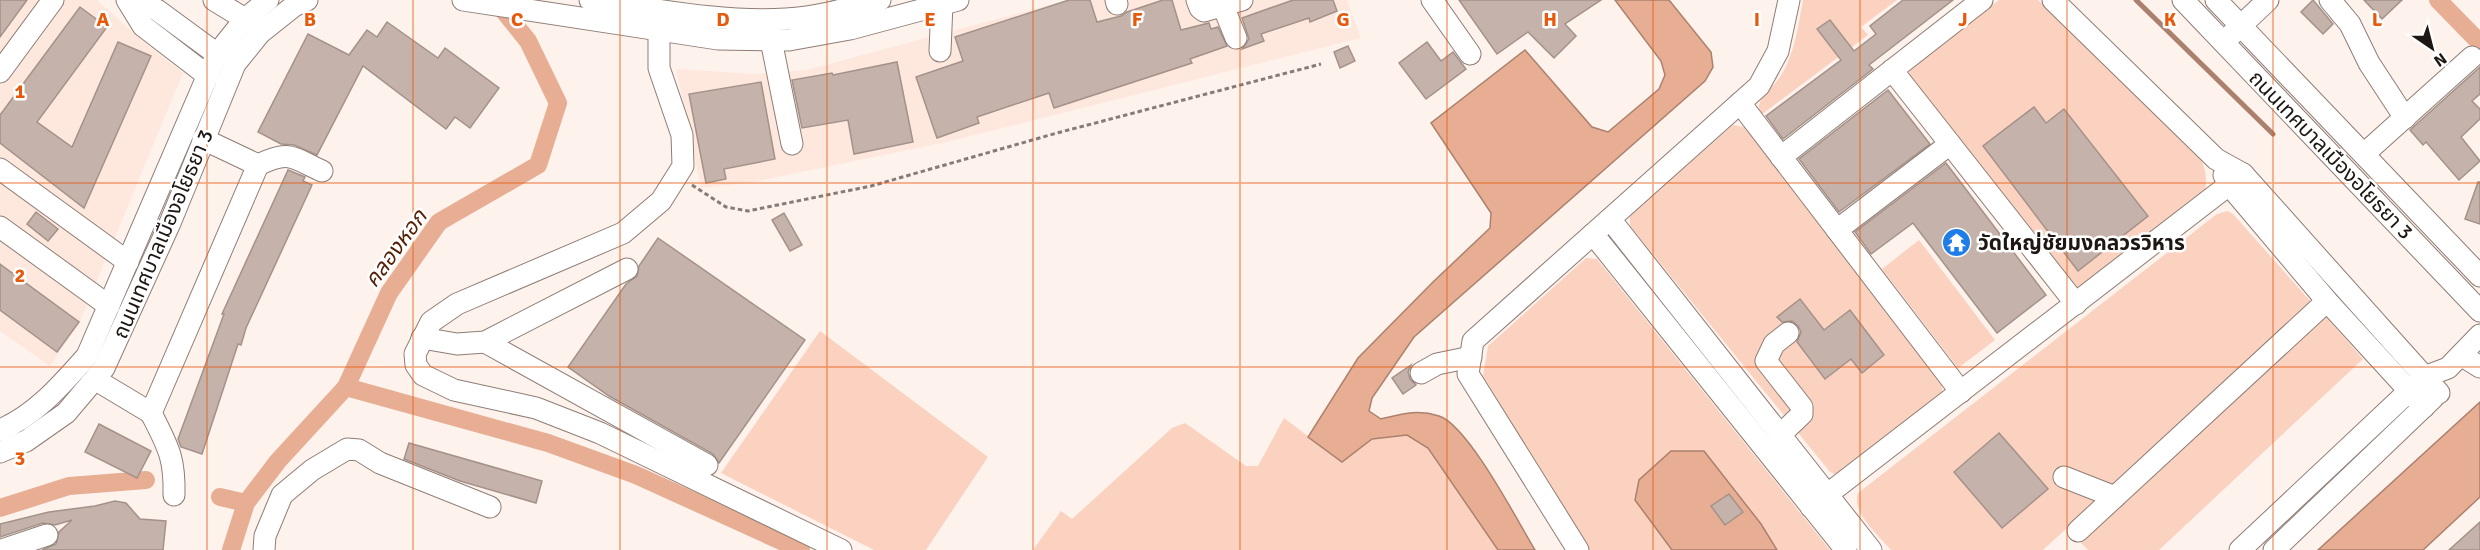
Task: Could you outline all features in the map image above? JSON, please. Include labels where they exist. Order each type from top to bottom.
[{"type":"street","points":[[0,72],[52,0]]},
{"type":"street","points":[[127,0],[143,26],[208,76]]},
{"type":"street","points":[[135,0],[157,10],[217,54]]},
{"type":"street","points":[[214,0],[245,19]]},
{"type":"street","name":"ถนนเทศบาลเมืองอโยธยา 3","points":[[0,430],[13,425],[54,394],[87,356],[217,54],[245,19],[268,0]]},
{"type":"street","name":"ถนนเทศบาลเมืองอโยธยา 3","points":[[0,452],[26,441],[66,413],[105,368],[170,223],[235,64],[260,33],[294,6],[307,0]]},
{"type":"street","points":[[463,0],[720,19],[788,19],[854,3],[880,0]]},
{"type":"street","points":[[1197,0],[1204,11],[1233,3],[1236,38]]},
{"type":"street","points":[[1432,0],[1470,54]]},
{"type":"street","points":[[1578,550],[1468,374],[1473,341],[1759,86],[1778,51],[1788,0]]},
{"type":"street","points":[[1781,157],[1982,0]]},
{"type":"street","points":[[2053,0],[2236,180],[2431,400]]},
{"type":"street","name":"ถนนเทศบาลเมืองอโยธยา 3","points":[[2183,0],[2480,310]]},
{"type":"street","name":"ถนนเทศบาลเมืองอโยธยา 3","points":[[2216,0],[2479,273]]},
{"type":"street","points":[[2223,42],[2268,0]]},
{"type":"street","points":[[2330,0],[2350,24],[2369,63],[2405,118]]},
{"type":"street","points":[[589,10],[659,31],[718,39],[789,40],[850,29],[950,2],[940,51]]},
{"type":"street","points":[[659,31],[659,68],[682,135],[682,166],[661,201],[623,233],[456,304],[431,321],[415,354],[416,365],[423,375],[454,390],[536,408],[600,433],[841,550]]},
{"type":"street","points":[[771,40],[792,144]]},
{"type":"street","points":[[2364,154],[2472,57]]},
{"type":"street","points":[[1892,70],[2076,304]]},
{"type":"street","points":[[1740,103],[1961,392]]},
{"type":"street","points":[[203,138],[258,165]]},
{"type":"street","points":[[1837,230],[1950,144]]},
{"type":"street","points":[[152,413],[258,165],[279,156],[288,156],[322,171]]},
{"type":"street","points":[[0,169],[128,262]]},
{"type":"street","points":[[1819,501],[2236,180]]},
{"type":"street","points":[[2236,180],[2327,301],[2417,384]]},
{"type":"street","points":[[148,215],[170,223]]},
{"type":"street","points":[[1610,219],[1780,435],[1846,550]]},
{"type":"street","points":[[0,227],[109,306]]},
{"type":"street","points":[[1593,234],[1819,501],[1871,550]]},
{"type":"street","points":[[422,338],[457,344],[485,342],[627,269]]},
{"type":"street","points":[[2078,531],[2327,301]]},
{"type":"street","points":[[1780,435],[1802,414],[1802,407],[1766,361],[1769,352],[1788,333]]},
{"type":"street","points":[[2274,550],[2431,400],[2454,362],[2480,335]]},
{"type":"street","points":[[485,342],[707,465]]},
{"type":"street","points":[[1421,373],[1437,364],[1471,357]]},
{"type":"street","points":[[2240,550],[2417,384],[2454,362],[2480,368]]},
{"type":"street","points":[[96,380],[152,413],[175,468],[174,495]]},
{"type":"street","points":[[264,550],[265,536],[282,495],[312,470],[347,449],[360,450],[380,463],[490,507]]},
{"type":"street","points":[[2064,477],[2115,497]]},
{"type":"street","points":[[2,550],[47,535]]},
{"type":"path","points":[[677,177],[726,207],[748,211],[871,186],[1069,130],[1321,64]]},
{"type":"shaded area","points":[[0,0],[97,0],[183,73],[79,324],[50,366],[0,331]]},
{"type":"shaded area","points":[[1069,0],[1347,0],[1361,38],[947,142],[754,182],[701,188],[676,69],[754,74],[806,70]]},
{"type":"shaded area","points":[[1615,0],[1669,0],[1711,52],[1713,67],[1705,81],[1414,337],[1372,398],[1369,411],[1381,419],[1417,413],[1439,416],[1451,423],[1464,437],[1492,476],[1535,550],[1498,550],[1428,448],[1407,435],[1372,439],[1342,462],[1308,437],[1358,358],[1490,228],[1491,213],[1431,123],[1525,50],[1592,127],[1608,132],[1659,89],[1665,75],[1661,61]]},
{"type":"shaded area","points":[[1803,0],[1897,0],[1861,27],[1868,35],[1761,115],[1758,112],[1761,100],[1780,77],[1789,59]]},
{"type":"shaded area","points":[[1999,0],[2038,0],[2197,151],[2203,165],[2206,176],[2205,191],[2082,289],[2075,288],[1909,78],[1910,69]]},
{"type":"shaded area","points":[[1733,125],[1744,127],[1942,382],[1942,394],[1838,476],[1830,472],[1630,226],[1630,215]]},
{"type":"shaded area","points":[[2227,211],[2233,214],[2312,303],[2043,550],[1891,550],[1862,516],[1857,500],[1858,493],[2217,214]]},
{"type":"shaded area","points":[[1919,240],[1995,340],[1958,368],[1882,269]]},
{"type":"shaded area","points":[[1586,258],[1597,259],[1830,550],[1777,550],[1761,524],[1704,452],[1671,451],[1639,480],[1635,500],[1672,550],[1589,550],[1483,376],[1488,346]]},
{"type":"shaded area","points":[[2325,316],[2363,359],[2159,550],[2088,550],[2081,543]]},
{"type":"shaded area","points":[[820,331],[988,457],[926,550],[874,550],[721,473]]},
{"type":"shaded area","points":[[2480,402],[2480,497],[2423,550],[2318,550]]},
{"type":"shaded area","points":[[1284,418],[1342,462],[1372,439],[1407,435],[1428,448],[1498,550],[1033,550],[1061,511],[1072,519],[1172,428],[1185,423],[1246,466],[1258,466]]},
{"type":"shaded area","points":[[1671,451],[1704,451],[1761,524],[1777,550],[1672,550],[1635,500],[1639,480]]},
{"type":"building","points":[[0,0],[27,0],[0,37]]},
{"type":"building","points":[[1069,0],[1090,0],[1097,22],[1121,16],[1163,0],[1172,0],[1181,30],[1209,23],[1211,29],[1218,27],[1227,46],[1190,59],[1192,63],[1054,108],[1049,93],[977,117],[979,123],[937,138],[916,77],[963,61],[955,37]]},
{"type":"building","points":[[1293,0],[1333,0],[1337,11],[1310,22],[1309,18],[1261,34],[1264,41],[1242,49],[1249,39],[1242,18]]},
{"type":"building","points":[[1459,0],[1601,0],[1565,24],[1576,36],[1554,58],[1528,32],[1497,54]]},
{"type":"building","points":[[1903,0],[1953,0],[1869,65],[1873,69],[1783,139],[1766,116],[1841,60],[1817,29],[1830,20],[1854,51],[1876,34],[1870,26]]},
{"type":"building","points":[[2313,0],[2333,24],[2323,34],[2301,12]]},
{"type":"building","points":[[2364,0],[2402,0],[2382,19]]},
{"type":"building","points":[[80,7],[107,27],[37,122],[72,147],[118,42],[151,56],[84,208],[0,143],[0,115]]},
{"type":"building","points":[[387,22],[438,58],[445,48],[499,88],[470,128],[455,117],[446,129],[363,66],[317,155],[294,145],[281,144],[258,132],[308,34],[349,55],[367,30],[377,37]]},
{"type":"building","points":[[1427,42],[1441,61],[1453,52],[1466,69],[1426,99],[1399,63]]},
{"type":"building","points":[[1348,46],[1355,61],[1340,68],[1334,52]]},
{"type":"building","points":[[897,62],[913,142],[854,154],[848,120],[802,128],[792,80],[832,73],[833,75]]},
{"type":"building","points":[[2480,67],[2480,94],[2472,101],[2480,109],[2480,119],[2461,137],[2480,161],[2459,180],[2426,142],[2423,145],[2410,130]]},
{"type":"building","points":[[761,82],[775,159],[724,169],[726,179],[706,183],[689,94]]},
{"type":"building","points":[[1888,90],[1930,144],[1839,212],[1799,159]]},
{"type":"building","points":[[2034,107],[2046,123],[2064,109],[2148,216],[2078,271],[1983,146]]},
{"type":"building","points":[[1946,163],[2046,295],[1997,333],[1913,223],[1871,254],[1855,232]]},
{"type":"building","points":[[288,170],[305,177],[303,181],[312,185],[246,328],[241,345],[238,344],[202,454],[181,447],[178,439],[224,314],[222,314]]},
{"type":"building","points":[[2478,182],[2480,182],[2480,224],[2465,219]]},
{"type":"building","points":[[36,212],[58,229],[48,241],[27,224]]},
{"type":"building","points":[[784,213],[802,245],[790,251],[772,220]]},
{"type":"building","points":[[658,238],[805,340],[719,463],[713,454],[609,396],[568,367],[626,284],[637,276],[639,266]]},
{"type":"building","points":[[0,264],[79,322],[57,352],[0,310]]},
{"type":"building","points":[[1800,299],[1824,330],[1850,310],[1884,355],[1862,373],[1851,359],[1825,379],[1797,342],[1801,332],[1798,326],[1792,321],[1782,322],[1777,317]]},
{"type":"building","points":[[1411,365],[1408,372],[1410,379],[1416,385],[1403,394],[1392,378]]},
{"type":"building","points":[[99,424],[151,451],[137,478],[85,452]]},
{"type":"building","points":[[1999,433],[2048,489],[2002,528],[1954,472]]},
{"type":"building","points":[[409,443],[542,481],[536,503],[460,481],[404,459]]},
{"type":"building","points":[[1729,494],[1743,512],[1725,525],[1711,506]]},
{"type":"building","points":[[115,501],[126,503],[140,519],[166,521],[163,550],[42,550],[56,544],[59,532],[72,520],[55,525],[43,523],[0,537],[0,524],[49,512]]},
{"type":"building","points":[[2480,522],[2480,550],[2449,550]]},
{"type":"waterway","name":"คลองหอก","points":[[231,550],[246,503],[278,461],[346,387],[389,293],[439,222],[538,165],[558,103],[528,41],[495,0]]},
{"type":"waterway","points":[[2136,0],[2273,134]]},
{"type":"waterway","points":[[2438,0],[2480,43]]},
{"type":"waterway","points":[[346,387],[548,443],[636,475],[801,550]]},
{"type":"waterway","points":[[0,508],[69,486],[146,480]]},
{"type":"waterway","points":[[220,497],[246,503]]},
{"type":"place","name":"วัดใหญ่ชัยมงคลวรวิหาร","points":[[1957,243]]}]
